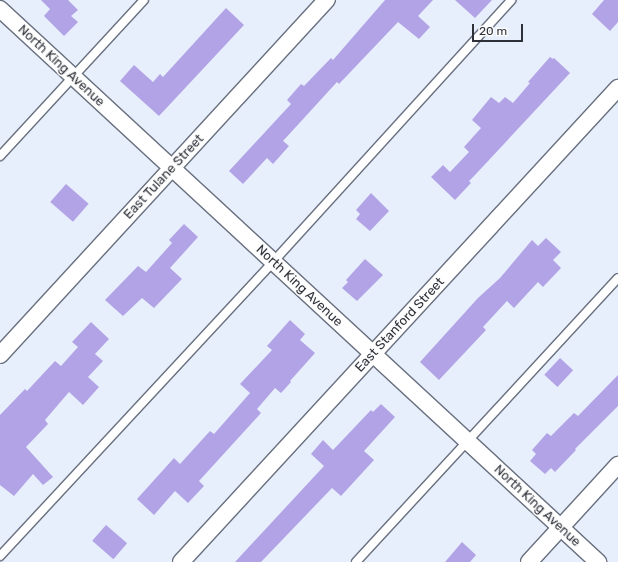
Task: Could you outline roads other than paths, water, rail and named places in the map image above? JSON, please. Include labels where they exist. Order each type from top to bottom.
[{"type":"street","name":"East Tulane Street","points":[[0,355],[327,0]]},
{"type":"street","name":"North King Avenue","points":[[0,10],[598,562]]},
{"type":"street","name":"East Stanford Street","points":[[181,562],[618,88]]},
{"type":"street","points":[[529,562],[618,465]]},
{"type":"lane","points":[[0,156],[144,0]]},
{"type":"lane","points":[[0,556],[273,262],[511,0]]},
{"type":"lane","points":[[356,562],[618,278]]}]
